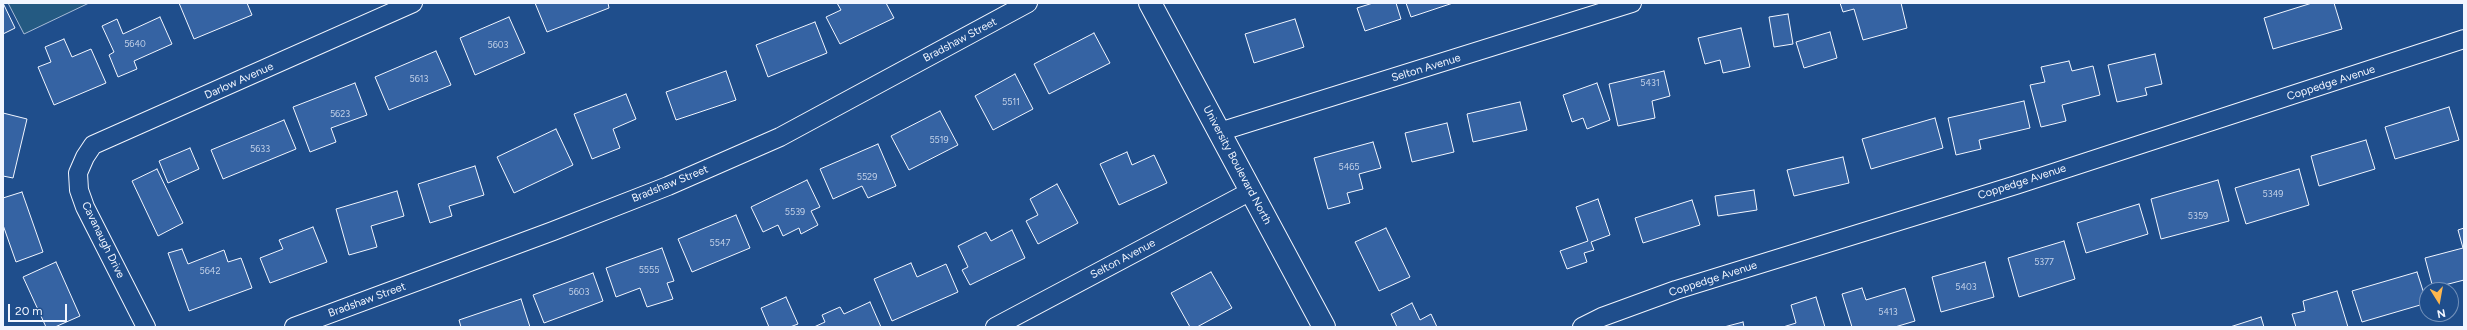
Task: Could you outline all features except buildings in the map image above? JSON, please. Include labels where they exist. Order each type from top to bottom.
[{"type":"street","name":"Darlow Avenue","points":[[78,173],[85,157],[94,145],[414,3]]},
{"type":"street","name":"Bradshaw Street","points":[[294,327],[560,228],[668,186],[780,138],[1028,3]]},
{"type":"street","name":"University Boulevard North","points":[[1150,3],[1324,327]]},
{"type":"street","name":"Selton Avenue","points":[[1220,132],[1632,3]]},
{"type":"street","name":"Coppedge Avenue","points":[[1582,327],[1602,317],[1676,290],[2016,185],[2464,39]]},
{"type":"street","name":"Cavanaugh Drive","points":[[78,173],[79,190],[86,207],[146,327]]},
{"type":"street","name":"Selton Avenue","points":[[995,327],[1251,191]]},
{"type":"shaded area","points":[[8,3],[89,3],[24,34]]}]
